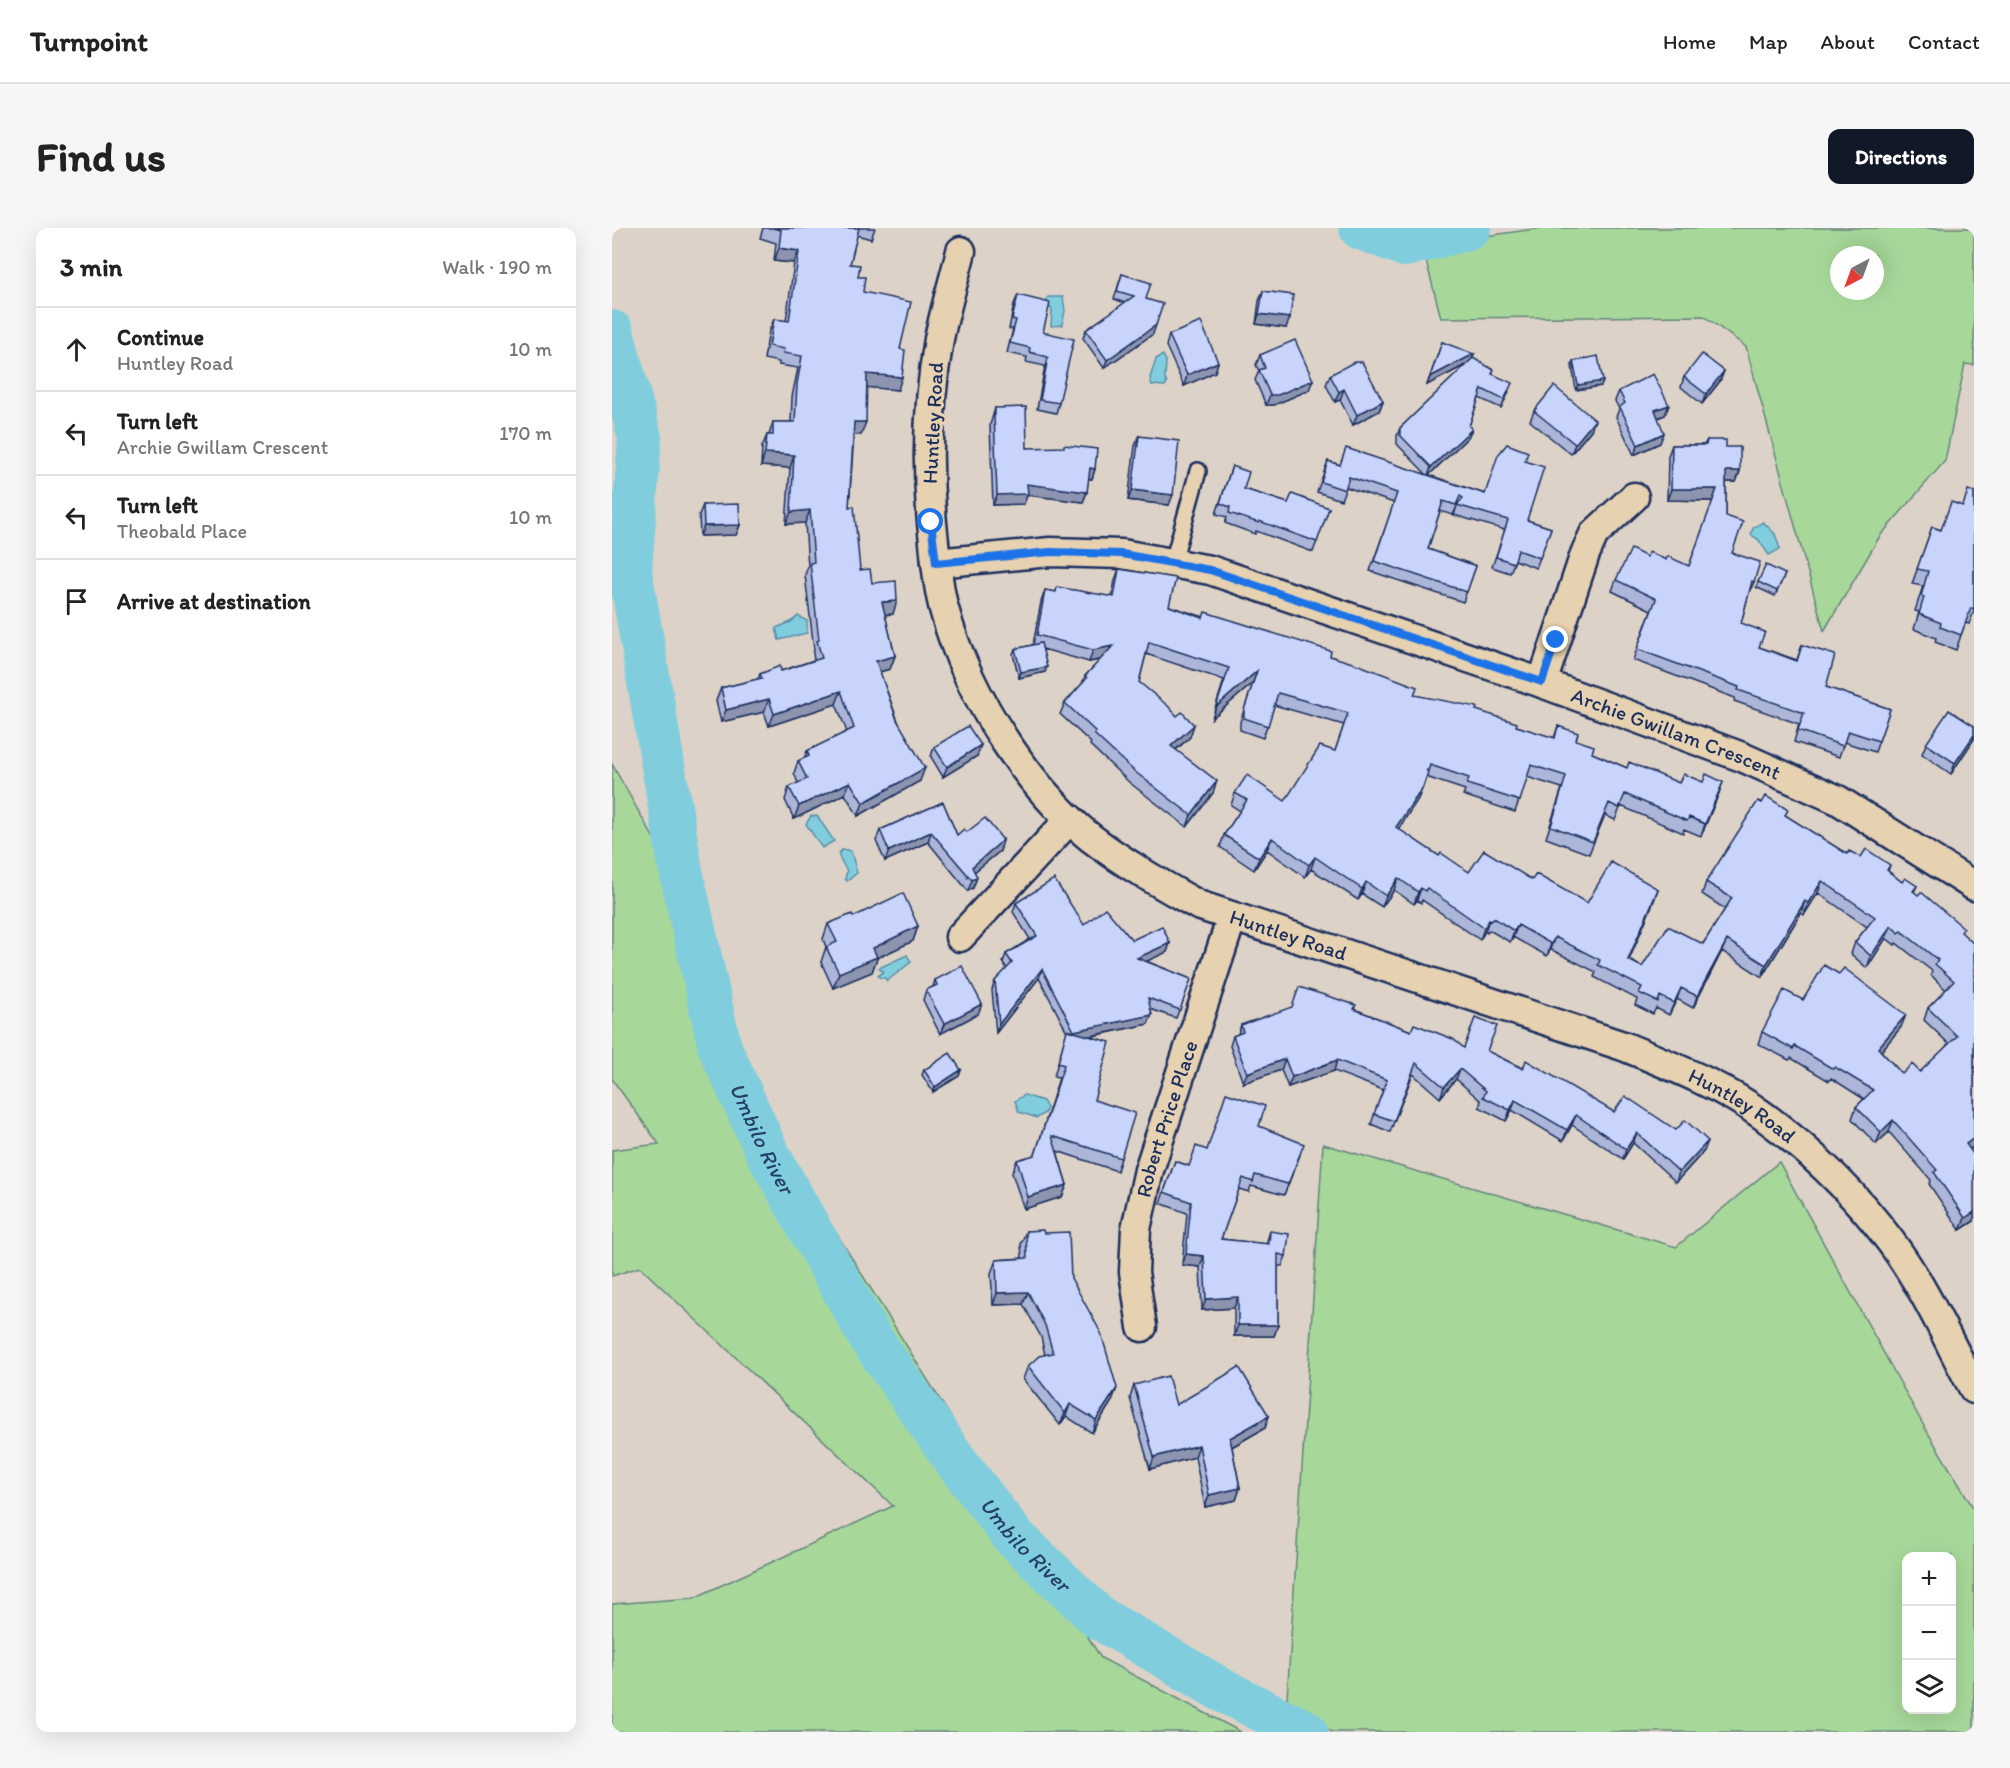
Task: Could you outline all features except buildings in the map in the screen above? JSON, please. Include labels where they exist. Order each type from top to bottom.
[{"type":"street","name":"Huntley Road","points":[[961,250],[939,339],[931,401],[928,455],[929,501],[936,563],[943,608],[962,663],[988,716],[1027,773],[1090,837],[1135,870],[1198,905],[1623,1046],[1691,1075],[1765,1117],[1839,1182],[1892,1243],[1914,1278],[1974,1388]]},
{"type":"street","points":[[1542,682],[1585,554],[1594,534],[1634,497]]},
{"type":"street","name":"Archie Gwillam Crescent","points":[[936,563],[1050,552],[1122,554],[1210,570],[1542,682],[1742,757],[1838,801],[1974,886]]},
{"type":"street","points":[[960,938],[1070,819]]},
{"type":"street","name":"Robert Price Place","points":[[1142,1327],[1134,1272],[1136,1229],[1149,1170],[1232,917]]},
{"type":"lane","points":[[1173,562],[1198,471]]},
{"type":"green space","points":[[1542,228],[1974,228],[1974,365],[1965,364],[1945,461],[1880,536],[1824,631],[1746,347],[1704,316],[1441,318],[1422,245]]},
{"type":"green space","points":[[612,764],[676,878],[749,1093],[1101,1658],[1241,1732],[612,1732],[612,1604],[694,1598],[893,1506],[640,1267],[612,1276],[612,1150],[659,1144],[612,1079]]},
{"type":"green space","points":[[1323,1144],[1676,1247],[1779,1162],[1925,1428],[1974,1509],[1974,1732],[1333,1732],[1286,1714]]},
{"type":"water","points":[[1048,297],[1063,297],[1065,311],[1062,325],[1051,326],[1052,310],[1046,302]]},
{"type":"water","points":[[1163,355],[1166,361],[1165,380],[1167,383],[1165,386],[1152,385],[1150,378],[1156,359]]},
{"type":"water","points":[[1763,522],[1775,534],[1780,549],[1769,555],[1758,539],[1751,535],[1753,528]]},
{"type":"water","points":[[798,616],[807,621],[807,633],[779,640],[776,628],[791,622]]},
{"type":"water","points":[[811,816],[817,816],[834,841],[822,848],[806,824]]},
{"type":"water","points":[[843,849],[851,851],[857,873],[847,881],[845,879],[847,871],[839,857]]},
{"type":"water","points":[[907,955],[911,962],[887,981],[878,976],[883,972],[879,968]]},
{"type":"water","points":[[1024,1095],[1043,1101],[1047,1108],[1045,1113],[1037,1118],[1019,1112],[1015,1101]]},
{"type":"waterway","name":"Umbilo River","points":[[1361,228],[1405,245],[1469,228]]},
{"type":"waterway","name":"Umbilo River","points":[[612,332],[640,438],[630,570],[681,871],[720,1048],[769,1156],[871,1339],[955,1460],[1013,1536],[1098,1617],[1220,1689],[1306,1732]]},
{"type":"route","points":[[931,522],[936,563],[1050,552],[1122,554],[1173,562],[1210,570],[1542,682],[1556,640]]}]
